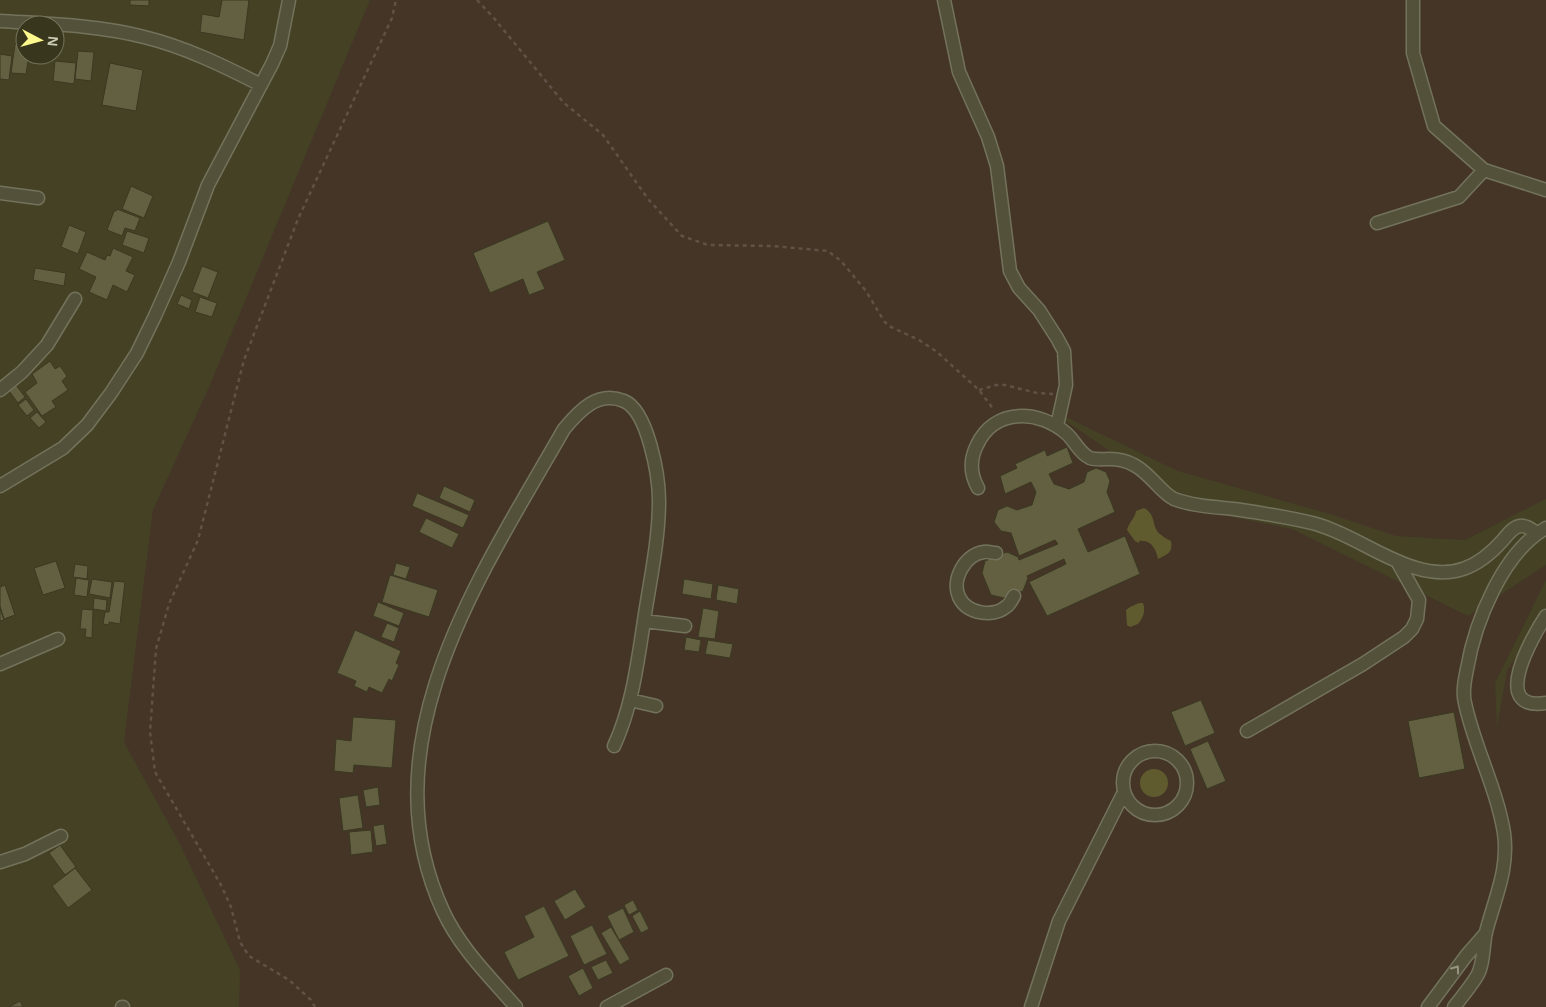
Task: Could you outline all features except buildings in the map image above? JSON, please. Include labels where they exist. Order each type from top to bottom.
[{"type":"street","points":[[0,486],[63,448],[87,425],[137,353],[179,262],[208,184],[280,46],[289,0]]},
{"type":"street","points":[[944,0],[959,72],[988,137],[997,166],[1010,271],[1019,288],[1039,310],[1064,351],[1066,385],[1057,426]]},
{"type":"street","points":[[1413,0],[1413,53],[1434,126],[1484,170],[1546,190]]},
{"type":"street","points":[[0,22],[71,26],[144,37],[208,60],[261,85]]},
{"type":"street","points":[[1377,223],[1459,197],[1484,170]]},
{"type":"street","points":[[0,193],[38,198]]},
{"type":"street","points":[[0,390],[22,372],[47,345],[75,299]]},
{"type":"street","points":[[516,1007],[475,960],[459,937],[444,912],[434,889],[426,864],[419,821],[420,748],[429,702],[437,676],[470,596],[564,429],[586,406],[596,400],[608,398],[630,403],[638,412],[644,425],[655,464],[659,498],[644,621],[630,700],[624,724],[614,746]]},
{"type":"street","points":[[978,488],[974,481],[972,460],[978,443],[988,430],[1001,420],[1020,415],[1033,417],[1057,426],[1090,458],[1124,461],[1135,465],[1172,498],[1197,505],[1269,514],[1317,525],[1415,568],[1445,573],[1467,568],[1476,564],[1495,548],[1512,529],[1519,526],[1542,530]]},
{"type":"street","points":[[1454,1007],[1477,975],[1486,933],[1503,875],[1505,857],[1504,833],[1498,808],[1464,701],[1469,656],[1487,603],[1498,580],[1511,560],[1542,530]]},
{"type":"street","points":[[996,554],[983,552],[965,561],[958,576],[957,587],[959,597],[966,606],[975,612],[990,613],[1007,606],[1014,596]]},
{"type":"street","points":[[1247,731],[1363,664],[1404,637],[1412,629],[1417,619],[1419,600],[1397,561]]},
{"type":"street","points":[[1546,616],[1521,664],[1517,684],[1518,693],[1523,700],[1532,704],[1546,703]]},
{"type":"street","points":[[644,621],[685,626]]},
{"type":"street","points":[[0,664],[58,639]]},
{"type":"street","points":[[630,700],[656,706]]},
{"type":"street","points":[[1031,1007],[1059,921],[1124,792],[1124,772],[1133,759],[1146,752],[1156,750],[1175,758],[1182,766],[1186,776],[1187,787],[1177,806],[1168,812],[1157,815],[1146,814],[1136,809],[1129,802],[1124,792]]},
{"type":"street","points":[[0,862],[25,854],[61,836]]},
{"type":"street","points":[[1428,1007],[1466,956],[1486,933]]},
{"type":"street","points":[[607,1007],[666,975]]},
{"type":"path","points":[[315,1007],[311,1000],[288,980],[249,956],[240,942],[232,907],[221,885],[154,772],[150,732],[156,649],[169,604],[198,540],[244,360],[298,219],[392,18],[396,0]]},
{"type":"path","points":[[477,0],[494,17],[563,102],[603,135],[648,200],[682,236],[708,245],[772,246],[828,251],[841,261],[866,291],[889,326],[919,340],[937,352],[979,390],[989,401],[1001,420]]},
{"type":"path","points":[[979,390],[996,385],[1005,385],[1064,396]]},
{"type":"shaded area","points":[[370,0],[1546,0],[1546,499],[1465,540],[1396,536],[1330,514],[1178,471],[1045,407],[1197,510],[1292,529],[1468,616],[1546,565],[1546,580],[1495,683],[1497,727],[1507,671],[1546,609],[1546,1007],[239,1007],[240,970],[181,846],[124,742],[153,510],[210,385]],"holes":[[[1499,787],[1510,837],[1502,864]]]},
{"type":"shaded area","points":[[1144,508],[1151,514],[1157,531],[1171,541],[1169,553],[1158,559],[1150,543],[1135,541],[1127,530],[1136,511]]},
{"type":"shaded area","points":[[1139,603],[1143,603],[1144,606],[1143,617],[1138,624],[1130,627],[1127,625],[1126,610]]},
{"type":"shaded area","points":[[1154,769],[1164,773],[1168,783],[1164,793],[1154,797],[1144,793],[1140,783],[1144,773]]}]
